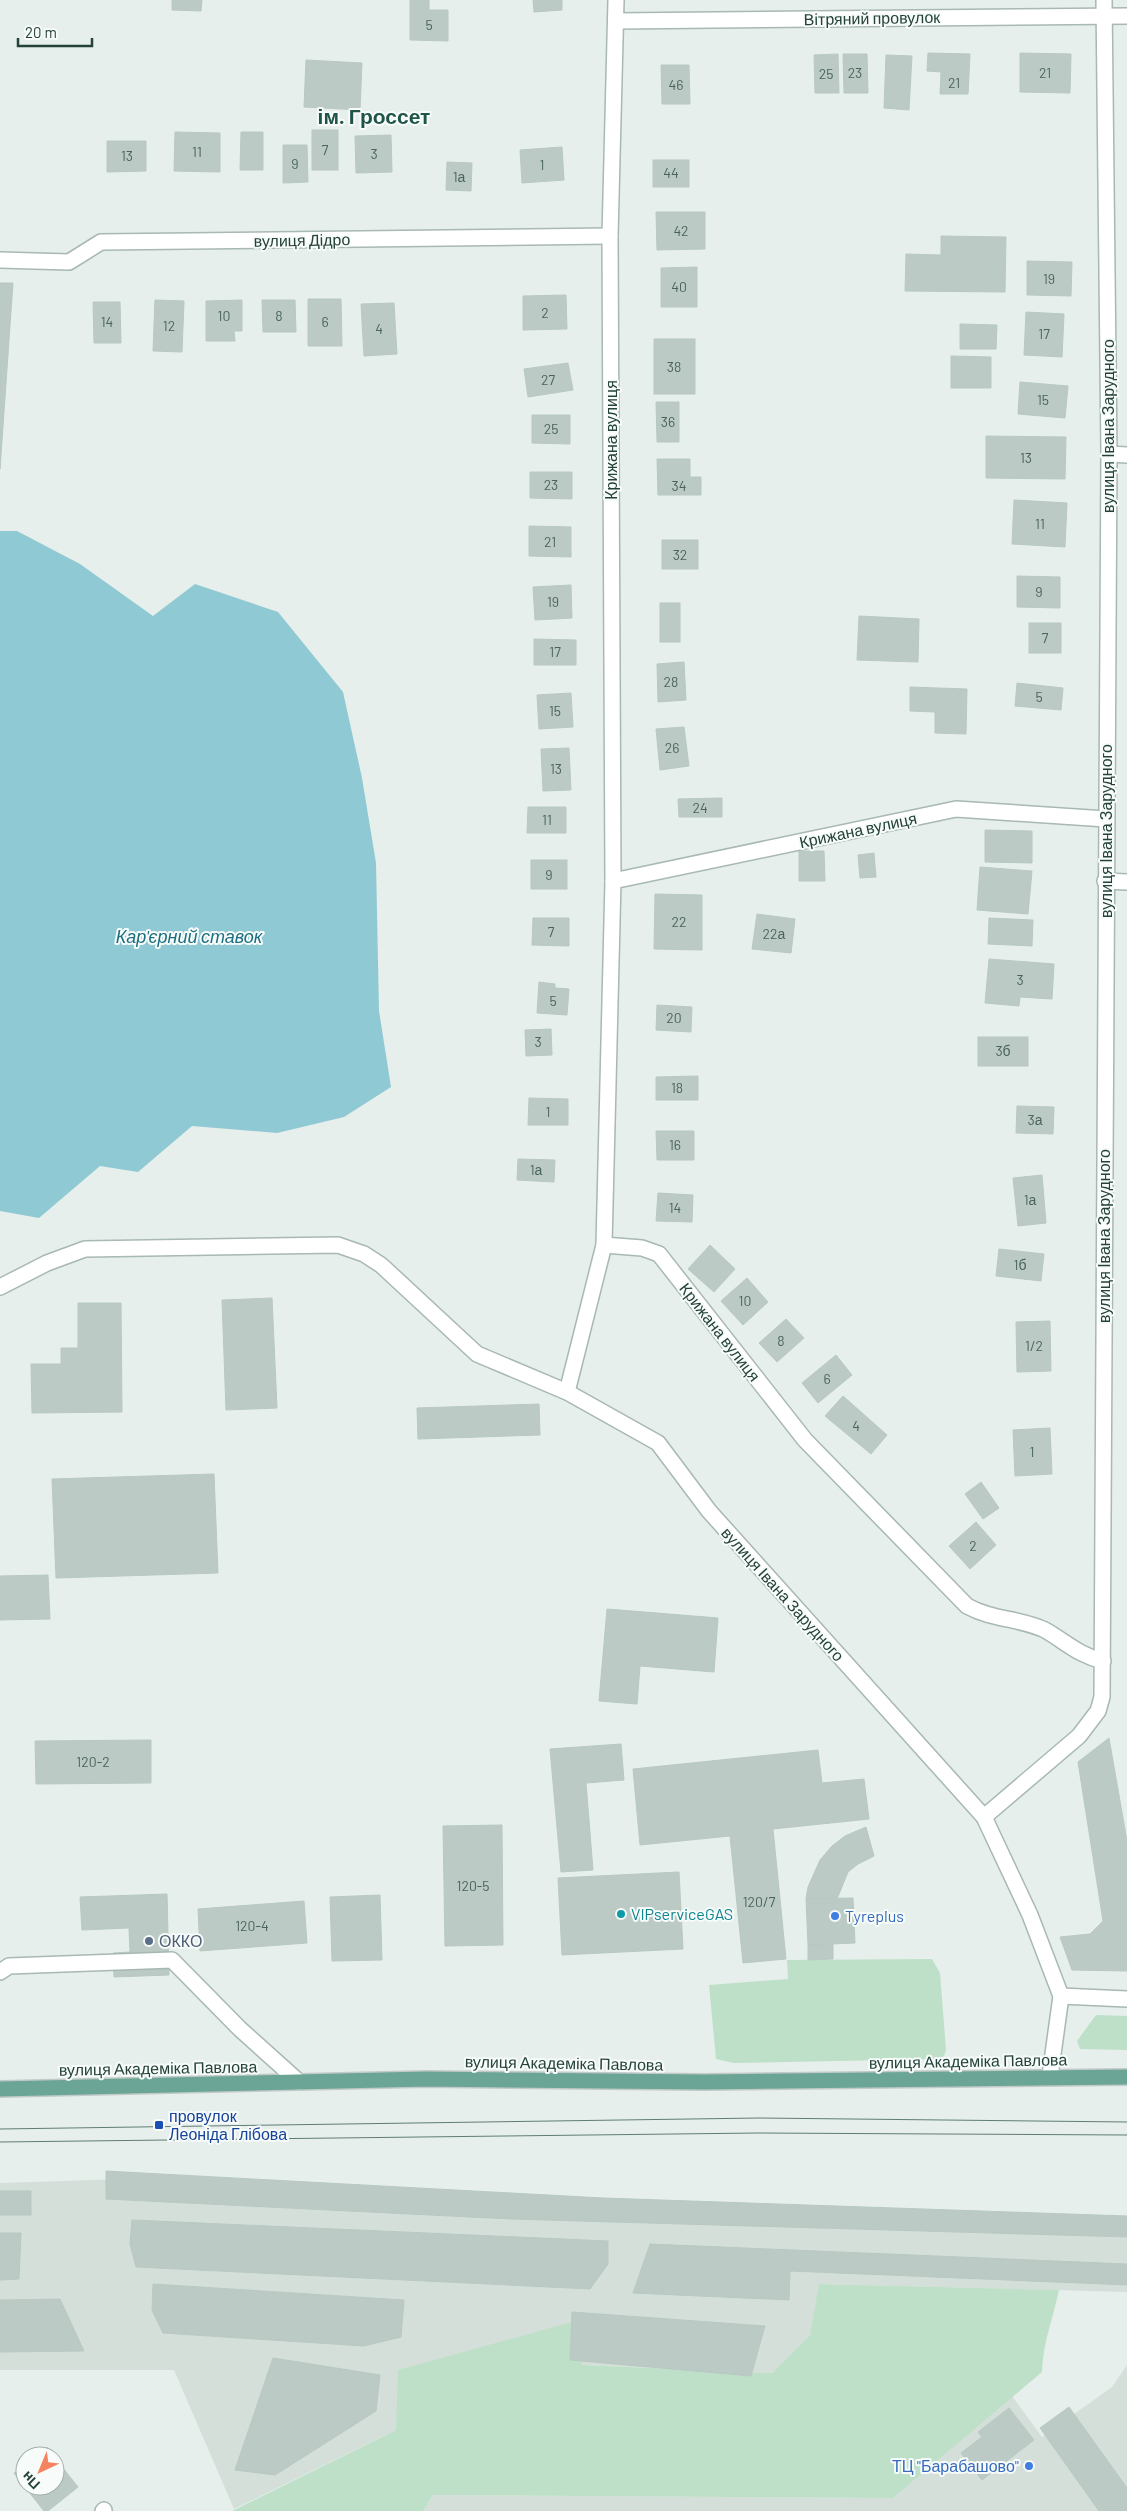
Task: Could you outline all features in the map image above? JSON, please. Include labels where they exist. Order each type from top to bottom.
[{"type":"main road","name":"вулиця Академіка Павлова","points":[[0,2089],[426,2079],[704,2082],[1050,2076],[1127,2077]]},
{"type":"street","name":"Крижана вулиця","points":[[616,0],[618,21],[610,236],[613,881],[604,1245],[642,1248],[659,1254],[805,1440],[967,1606],[981,1614],[1022,1622],[1045,1630],[1085,1657],[1103,1661]]},
{"type":"street","name":"вулиця Івана Зарудного","points":[[984,1817],[1066,1748],[1091,1722],[1098,1711],[1102,1698],[1109,454],[1104,0]]},
{"type":"street","name":"Вітряний провулок","points":[[618,21],[1127,16]]},
{"type":"street","name":"вулиця Дідро","points":[[0,260],[69,262],[101,242],[610,236]]},
{"type":"street","points":[[1109,454],[1127,455]]},
{"type":"street","name":"Крижана вулиця","points":[[613,881],[956,809],[1106,819]]},
{"type":"street","points":[[1106,881],[1127,882]]},
{"type":"street","name":"вулиця Івана Зарудного","points":[[0,1286],[46,1263],[85,1249],[338,1245],[364,1254],[381,1265],[477,1354],[568,1392],[658,1443],[709,1511],[984,1817],[1030,1915],[1061,1996]]},
{"type":"street","points":[[568,1392],[604,1245]]},
{"type":"street","points":[[0,1972],[9,1966],[172,1960],[240,2029],[299,2082]]},
{"type":"street","points":[[1050,2076],[1061,1996],[1127,1999]]},
{"type":"shaded area","points":[[124,2179],[600,2200],[1127,2217],[1127,2292],[820,2284],[810,2335],[772,2373],[582,2365],[583,2320],[396,2430],[234,2509],[174,2370],[0,2370],[0,2183]]},
{"type":"shaded area","name":"ТЦ \"Барабашово\"","points":[[1127,2365],[1127,2511],[423,2511],[433,2495],[893,2498],[1012,2396],[1042,2437],[1112,2387]]},
{"type":"green space","points":[[932,1959],[940,1973],[946,2050],[944,2056],[938,2059],[734,2063],[716,2059],[709,1985],[788,1979],[787,1960]]},
{"type":"green space","points":[[1096,2015],[1127,2016],[1127,2050],[1080,2049],[1077,2041]]},
{"type":"green space","points":[[819,2284],[1059,2290],[1046,2341],[1042,2372],[893,2498],[433,2495],[423,2511],[232,2511],[396,2430],[398,2370],[583,2319],[582,2365],[772,2373],[810,2335]]},
{"type":"water","name":"Кар'єрний ставок","points":[[0,531],[17,531],[80,564],[153,616],[195,584],[278,612],[343,692],[362,778],[376,863],[379,1011],[391,1087],[344,1117],[277,1133],[192,1126],[138,1172],[100,1166],[39,1218],[0,1211]]},
{"type":"building","points":[[172,0],[202,0],[201,11],[172,10]]},
{"type":"building","points":[[410,0],[429,0],[429,10],[448,10],[448,41],[410,40]]},
{"type":"building","points":[[533,0],[562,0],[562,10],[534,12]]},
{"type":"building","points":[[928,53],[970,54],[968,94],[940,94],[941,72],[927,71]]},
{"type":"building","points":[[1020,53],[1071,54],[1070,93],[1020,92]]},
{"type":"building","points":[[838,54],[839,93],[815,93],[814,55]]},
{"type":"building","points":[[843,54],[867,54],[868,93],[844,93]]},
{"type":"building","points":[[886,55],[912,56],[909,110],[884,108]]},
{"type":"building","points":[[306,60],[362,63],[360,110],[304,107]]},
{"type":"building","points":[[661,65],[689,65],[690,104],[662,104]]},
{"type":"building","points":[[312,130],[338,130],[338,170],[312,170]]},
{"type":"building","points":[[175,132],[220,133],[220,172],[174,171]]},
{"type":"building","points":[[241,132],[263,132],[263,170],[240,170]]},
{"type":"building","points":[[391,135],[392,172],[356,173],[355,136]]},
{"type":"building","points":[[107,141],[146,141],[146,171],[107,172]]},
{"type":"building","points":[[283,145],[307,145],[308,182],[283,183]]},
{"type":"building","points":[[562,147],[564,180],[522,183],[520,150]]},
{"type":"building","points":[[653,160],[689,160],[689,187],[653,187]]},
{"type":"building","points":[[447,162],[472,163],[471,191],[446,190]]},
{"type":"building","points":[[656,212],[705,212],[705,249],[657,250]]},
{"type":"building","points":[[941,236],[1006,237],[1005,292],[905,291],[906,254],[941,255]]},
{"type":"building","points":[[1027,261],[1072,262],[1071,296],[1027,295]]},
{"type":"building","points":[[697,267],[697,307],[661,307],[661,268]]},
{"type":"building","points":[[0,283],[13,283],[0,469]]},
{"type":"building","points":[[566,295],[567,329],[523,330],[523,296]]},
{"type":"building","points":[[308,299],[341,299],[342,346],[308,346]]},
{"type":"building","points":[[155,300],[184,301],[182,352],[153,351]]},
{"type":"building","points":[[242,300],[242,331],[234,331],[235,341],[206,341],[206,301]]},
{"type":"building","points":[[262,300],[295,300],[296,332],[263,332]]},
{"type":"building","points":[[93,302],[120,302],[121,343],[94,343]]},
{"type":"building","points":[[394,303],[397,354],[364,356],[361,304]]},
{"type":"building","points":[[1026,312],[1064,314],[1062,357],[1024,355]]},
{"type":"building","points":[[960,324],[997,325],[996,349],[960,349]]},
{"type":"building","points":[[654,339],[695,339],[695,394],[654,394]]},
{"type":"building","points":[[951,356],[991,357],[991,388],[951,388]]},
{"type":"building","points":[[568,363],[573,390],[528,397],[524,369]]},
{"type":"building","points":[[1020,382],[1068,386],[1065,418],[1018,414]]},
{"type":"building","points":[[656,402],[679,402],[679,442],[657,442]]},
{"type":"building","points":[[532,415],[570,415],[570,444],[532,443]]},
{"type":"building","points":[[986,436],[1066,437],[1065,479],[986,478]]},
{"type":"building","points":[[657,459],[690,459],[690,477],[701,477],[701,495],[658,495]]},
{"type":"building","points":[[530,472],[572,472],[572,499],[530,498]]},
{"type":"building","points":[[1014,500],[1067,503],[1065,547],[1012,544]]},
{"type":"building","points":[[529,526],[571,527],[571,557],[529,556]]},
{"type":"building","points":[[662,540],[698,540],[698,569],[662,569]]},
{"type":"building","points":[[1017,576],[1060,577],[1060,608],[1017,607]]},
{"type":"building","points":[[571,585],[572,618],[535,620],[533,587]]},
{"type":"building","points":[[660,603],[680,603],[680,642],[660,642]]},
{"type":"building","points":[[859,616],[919,619],[918,662],[857,660]]},
{"type":"building","points":[[1029,623],[1061,623],[1061,653],[1029,653]]},
{"type":"building","points":[[534,639],[576,640],[576,665],[534,665]]},
{"type":"building","points":[[684,662],[686,700],[658,702],[657,664]]},
{"type":"building","points":[[1017,683],[1063,688],[1061,710],[1015,706]]},
{"type":"building","points":[[910,687],[967,689],[966,734],[935,733],[935,712],[910,711]]},
{"type":"building","points":[[571,693],[573,727],[539,729],[537,695]]},
{"type":"building","points":[[684,727],[689,766],[660,770],[656,729]]},
{"type":"building","points":[[569,748],[571,790],[543,791],[541,749]]},
{"type":"building","points":[[722,798],[722,817],[679,817],[678,799]]},
{"type":"building","points":[[528,807],[566,807],[566,833],[527,833]]},
{"type":"building","points":[[985,830],[1032,831],[1032,863],[985,862]]},
{"type":"building","points":[[799,851],[824,851],[825,881],[799,881]]},
{"type":"building","points":[[874,853],[876,877],[860,878],[858,855]]},
{"type":"building","points":[[531,860],[567,860],[567,889],[531,889]]},
{"type":"building","points":[[980,867],[1032,871],[1028,914],[977,910]]},
{"type":"building","points":[[655,894],[702,895],[702,950],[654,949]]},
{"type":"building","points":[[757,914],[795,919],[791,953],[752,949]]},
{"type":"building","points":[[533,918],[569,918],[569,946],[532,945]]},
{"type":"building","points":[[989,918],[1033,920],[1032,946],[988,944]]},
{"type":"building","points":[[989,959],[1054,964],[1052,999],[1020,997],[1019,1006],[985,1003]]},
{"type":"building","points":[[539,982],[555,984],[555,988],[569,989],[567,1015],[537,1013]]},
{"type":"building","points":[[657,1005],[692,1007],[691,1032],[656,1030]]},
{"type":"building","points":[[551,1029],[552,1055],[526,1056],[525,1030]]},
{"type":"building","points":[[978,1037],[1028,1037],[1028,1066],[978,1066]]},
{"type":"building","points":[[698,1076],[698,1100],[656,1100],[656,1077]]},
{"type":"building","points":[[529,1098],[568,1099],[568,1125],[528,1125]]},
{"type":"building","points":[[1017,1106],[1054,1107],[1053,1134],[1016,1133]]},
{"type":"building","points":[[656,1131],[694,1131],[694,1160],[657,1160]]},
{"type":"building","points":[[518,1159],[555,1160],[554,1182],[517,1180]]},
{"type":"building","points":[[1042,1175],[1046,1223],[1018,1226],[1013,1178]]},
{"type":"building","points":[[658,1193],[693,1195],[692,1222],[656,1221]]},
{"type":"building","points":[[710,1245],[735,1269],[714,1292],[688,1269]]},
{"type":"building","points":[[999,1249],[1044,1254],[1041,1281],[996,1276]]},
{"type":"building","points":[[747,1278],[768,1302],[743,1325],[721,1301]]},
{"type":"building","points":[[272,1298],[277,1408],[226,1410],[222,1300]]},
{"type":"building","points":[[78,1303],[121,1303],[122,1412],[32,1413],[31,1364],[61,1364],[61,1348],[78,1348]]},
{"type":"building","points":[[786,1319],[804,1338],[777,1362],[759,1343]]},
{"type":"building","points":[[1050,1321],[1051,1371],[1017,1372],[1016,1322]]},
{"type":"building","points":[[836,1355],[852,1375],[818,1403],[802,1383]]},
{"type":"building","points":[[843,1396],[887,1435],[871,1454],[825,1416]]},
{"type":"building","points":[[539,1404],[540,1435],[418,1439],[417,1408]]},
{"type":"building","points":[[1050,1428],[1052,1474],[1015,1476],[1013,1430]]},
{"type":"building","points":[[214,1474],[218,1573],[56,1578],[52,1479]]},
{"type":"building","points":[[981,1482],[999,1508],[983,1519],[965,1494]]},
{"type":"building","points":[[976,1522],[996,1545],[970,1569],[949,1546]]},
{"type":"building","points":[[48,1575],[50,1619],[0,1620],[0,1576]]},
{"type":"building","points":[[607,1609],[718,1618],[714,1672],[640,1666],[637,1704],[599,1701]]},
{"type":"building","points":[[1109,1738],[1127,1841],[1127,1971],[1072,1970],[1060,1937],[1090,1934],[1103,1921],[1078,1762]]},
{"type":"building","points":[[151,1740],[151,1783],[36,1784],[35,1741]]},
{"type":"building","points":[[621,1744],[624,1780],[586,1783],[593,1870],[561,1872],[550,1749]]},
{"type":"building","points":[[818,1750],[822,1783],[864,1779],[869,1819],[773,1829],[786,1959],[743,1963],[730,1836],[640,1845],[633,1769]]},
{"type":"building","points":[[502,1825],[503,1945],[445,1946],[443,1826]]},
{"type":"building","points":[[866,1827],[874,1856],[858,1864],[848,1872],[837,1899],[806,1899],[808,1887],[820,1860],[832,1846],[845,1836]]},
{"type":"building","name":"VIPserviceGAS","points":[[679,1872],[683,1949],[562,1955],[558,1878]]},
{"type":"building","name":"ОККО","points":[[167,1894],[169,1975],[114,1977],[113,1953],[130,1952],[129,1928],[82,1930],[80,1897]]},
{"type":"building","points":[[380,1895],[382,1960],[332,1961],[330,1897]]},
{"type":"building","points":[[853,1898],[855,1943],[808,1945],[806,1899]]},
{"type":"building","points":[[304,1901],[307,1943],[200,1951],[198,1909]]},
{"type":"building","points":[[833,1944],[833,1959],[808,1960],[808,1945]]},
{"type":"building","points":[[106,2171],[603,2198],[1127,2216],[1127,2237],[511,2219],[106,2199]]},
{"type":"building","points":[[0,2191],[31,2191],[31,2215],[0,2215]]},
{"type":"building","points":[[132,2220],[608,2241],[608,2264],[590,2289],[136,2267],[130,2244]]},
{"type":"building","points":[[0,2233],[21,2233],[19,2279],[0,2280]]},
{"type":"building","points":[[650,2244],[1127,2264],[1127,2285],[790,2271],[789,2300],[633,2293]]},
{"type":"building","points":[[153,2284],[404,2300],[401,2337],[364,2346],[163,2333],[152,2310]]},
{"type":"building","points":[[60,2299],[84,2351],[0,2352],[0,2300]]},
{"type":"building","points":[[572,2312],[765,2326],[751,2376],[570,2360]]},
{"type":"building","points":[[273,2358],[380,2375],[376,2411],[275,2475],[235,2470]]},
{"type":"building","points":[[1069,2407],[1127,2488],[1127,2511],[1099,2511],[1040,2428]]},
{"type":"building","points":[[1009,2408],[1034,2440],[982,2480],[961,2453],[982,2437],[978,2432]]},
{"type":"building","points":[[65,2471],[78,2487],[48,2511],[44,2511],[32,2496],[65,2496]]},
{"type":"tram line","points":[[0,2129],[759,2118],[1127,2122]]},
{"type":"tram line","points":[[0,2142],[758,2133],[1127,2135]]},
{"type":"place","name":"VIPserviceGAS","points":[[621,1914]]},
{"type":"place","name":"Tyreplus","points":[[835,1916]]},
{"type":"place","name":"ОККО","points":[[149,1941]]},
{"type":"place","name":"провулок Леоніда Глібова","points":[[159,2125]]},
{"type":"place","name":"ТЦ \"Барабашово\"","points":[[1029,2466]]},
{"type":"district","name":"ім. Гроссет","points":[[374,117]]}]
